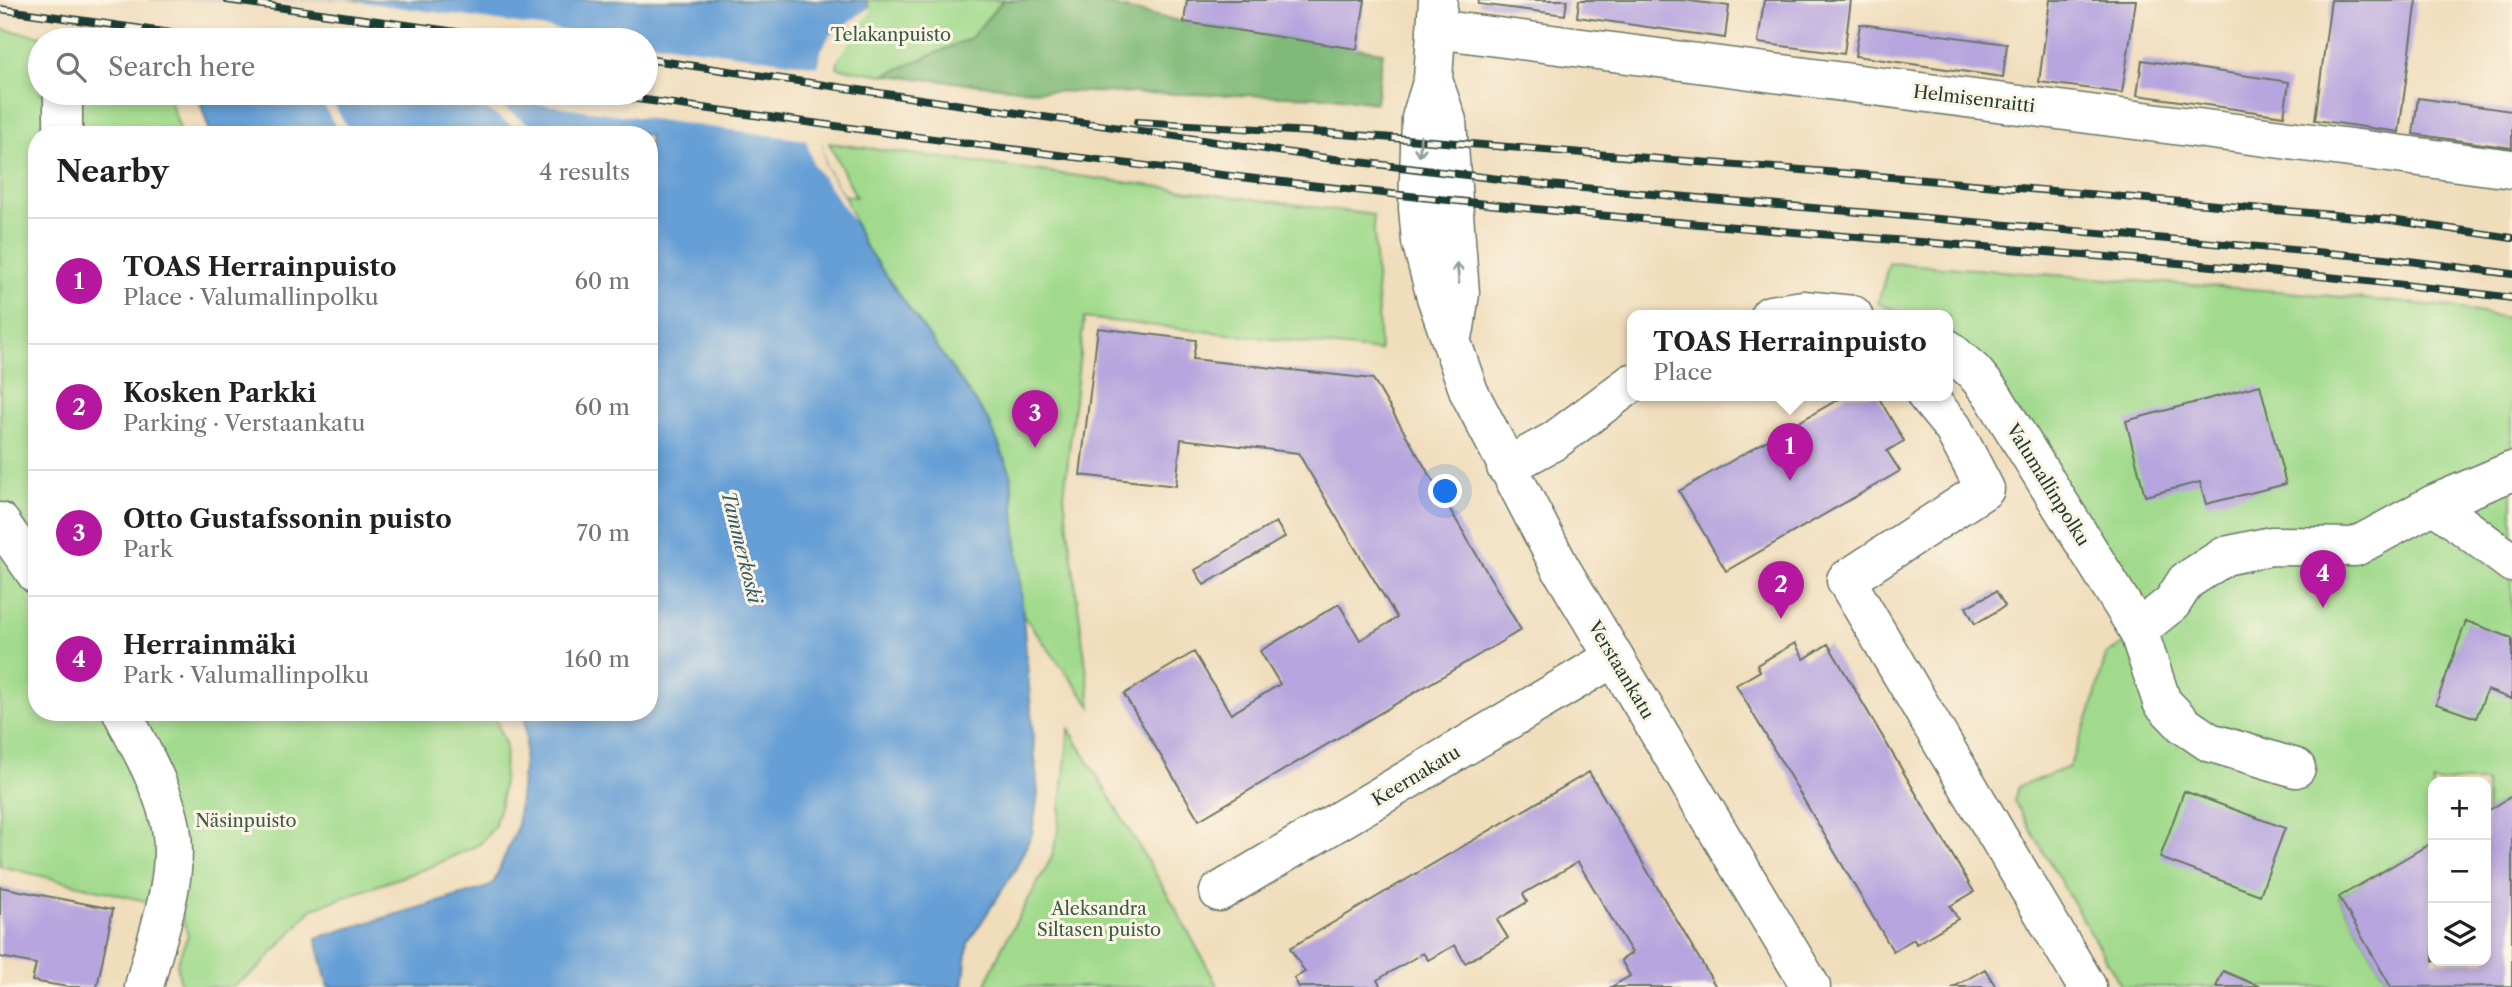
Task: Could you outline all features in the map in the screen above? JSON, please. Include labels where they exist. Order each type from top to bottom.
[{"type":"street","name":"Verstaankatu","points":[[1437,14],[1433,79],[1447,121],[1460,293],[1454,341],[1469,392],[1506,467],[1613,658],[1811,987]]},
{"type":"street","name":"Helmisenraitti","points":[[1437,14],[2512,169]]},
{"type":"street","points":[[63,126],[64,105]]},
{"type":"street","name":"Valumallinpolku","points":[[1953,353],[1974,372],[1992,394],[2138,630],[2162,702],[2184,725],[2209,742],[2296,768]]},
{"type":"street","points":[[1506,467],[1554,442],[1627,387]]},
{"type":"street","points":[[1931,401],[1953,428],[1984,489],[1846,580],[2087,987]]},
{"type":"street","points":[[2138,630],[2172,603],[2186,581],[2225,556],[2271,545],[2355,547],[2434,504],[2512,471]]},
{"type":"street","points":[[2434,504],[2512,563]]},
{"type":"street","points":[[0,522],[28,562]]},
{"type":"street","name":"Keernakatu","points":[[1219,892],[1613,658]]},
{"type":"street","points":[[127,721],[160,787],[171,829],[172,878],[144,987]]},
{"type":"green space","name":"Telakanpuisto","points":[[866,0],[1003,0],[971,38],[885,75],[837,68],[840,50],[868,8]]},
{"type":"green space","points":[[1003,0],[1086,0],[1184,22],[1383,52],[1376,103],[1333,97],[1039,91],[885,75],[971,38]]},
{"type":"green space","name":"Näsinpuisto","points":[[0,29],[28,34],[28,105],[171,105],[179,126],[28,126],[28,721],[496,721],[506,747],[501,803],[494,827],[480,844],[430,867],[313,908],[258,969],[232,987],[181,987],[177,963],[188,935],[179,909],[0,866]]},
{"type":"green space","points":[[829,143],[1373,215],[1380,351],[1084,318],[1064,496],[1091,706],[1023,615],[1011,474],[989,421],[863,243],[843,195],[856,197]]},
{"type":"green space","points":[[1889,263],[2277,291],[2451,307],[2512,319],[2512,796],[2491,809],[2491,777],[2428,777],[2428,845],[2339,897],[2391,987],[2122,987],[2014,801],[2018,787],[2069,767],[2092,708],[2106,655],[2145,630],[1953,344],[1953,310],[1894,310],[1878,303]]},
{"type":"green space","name":"Aleksandra Siltasen puisto","points":[[1069,729],[1175,907],[1218,987],[985,987],[1001,949],[1052,857],[1058,831]]},
{"type":"water","name":"Tammerkoski","points":[[153,0],[866,0],[869,8],[840,50],[821,140],[825,166],[843,195],[863,243],[989,421],[1011,474],[1038,794],[1032,834],[1015,870],[968,943],[963,987],[328,987],[316,938],[489,887],[494,882],[517,827],[526,739],[525,721],[658,721],[658,126],[208,126],[201,105],[658,105],[658,28],[174,28],[168,11]]},
{"type":"pier","points":[[149,0],[348,0],[546,28],[171,28],[165,13]]},
{"type":"pier","points":[[869,8],[871,11],[839,57],[836,68],[840,69],[825,143],[822,143],[825,166],[843,195],[854,222],[813,164],[806,140],[548,105],[658,105],[658,44],[818,66],[820,52],[830,35]]},
{"type":"pier","points":[[323,105],[334,105],[347,126],[336,126]]},
{"type":"pier","points":[[480,105],[501,105],[531,126],[512,126]]},
{"type":"building","points":[[1187,0],[1365,0],[1357,49],[1184,22]]},
{"type":"building","points":[[1479,0],[1567,0],[1565,15],[1478,4]]},
{"type":"building","points":[[1579,0],[1682,0],[1729,6],[1725,38],[1577,17]]},
{"type":"building","points":[[1764,0],[1851,0],[1844,54],[1758,43]]},
{"type":"building","points":[[2050,0],[2136,0],[2122,93],[2039,82]]},
{"type":"building","points":[[2331,0],[2417,0],[2399,132],[2315,120]]},
{"type":"building","points":[[1860,24],[2007,44],[2003,77],[1855,56]]},
{"type":"building","points":[[2142,60],[2289,82],[2284,116],[2137,95]]},
{"type":"building","points":[[2418,98],[2512,111],[2512,148],[2413,134]]},
{"type":"building","points":[[1098,328],[1196,340],[1193,359],[1373,379],[1521,630],[1199,820],[1124,694],[1194,652],[1231,714],[1280,684],[1260,651],[1339,604],[1360,640],[1397,618],[1298,453],[1181,439],[1176,486],[1080,475]]},
{"type":"building","points":[[2260,385],[2286,484],[2206,504],[2200,482],[2145,496],[2126,421]]},
{"type":"building","points":[[1836,401],[1881,401],[1904,441],[1887,451],[1900,471],[1726,571],[1679,491]]},
{"type":"building","points":[[1276,522],[1285,537],[1204,585],[1195,570]]},
{"type":"building","points":[[1996,591],[2005,606],[1975,624],[1966,607]]},
{"type":"building","points":[[2466,621],[2512,638],[2512,699],[2487,690],[2476,718],[2436,704]]},
{"type":"building","points":[[1795,643],[1804,659],[1828,644],[1974,892],[1950,906],[1958,919],[1916,944],[1914,939],[1893,951],[1736,685],[1760,671],[1757,665]]},
{"type":"building","points":[[1589,772],[1716,987],[1611,987],[1630,976],[1621,960],[1632,953],[1578,862],[1523,894],[1527,902],[1497,920],[1508,938],[1465,963],[1455,945],[1428,960],[1423,953],[1377,980],[1381,987],[1299,987],[1294,978],[1305,972],[1290,948]]},
{"type":"building","points":[[2184,791],[2285,828],[2260,895],[2160,858]]},
{"type":"building","points":[[2512,796],[2512,986],[2391,987],[2339,897],[2428,845],[2428,966],[2491,966],[2491,809]]},
{"type":"building","points":[[0,887],[113,909],[97,987],[68,987],[32,981],[36,964],[0,957]]},
{"type":"building","points":[[1985,969],[1996,987],[1954,987]]},
{"type":"building","points":[[2223,971],[2261,987],[2216,987]]},
{"type":"railway","points":[[227,0],[428,28]]},
{"type":"railway","points":[[0,9],[135,28]]},
{"type":"railway","points":[[658,61],[1326,158],[1549,185],[2385,258],[2512,274]]},
{"type":"railway","points":[[658,102],[1070,156],[1427,198],[1667,221],[2271,271],[2512,298]]},
{"type":"railway","points":[[1137,122],[1329,133],[1891,177],[2391,220],[2512,238]]},
{"type":"place","name":"Otto Gustafssonin puisto","points":[[1035,448]]},
{"type":"place","name":"TOAS Herrainpuisto","points":[[1790,481]]},
{"type":"place","name":"Herrainmäki","points":[[2323,608]]},
{"type":"place","name":"Kosken Parkki","points":[[1781,619]]}]
